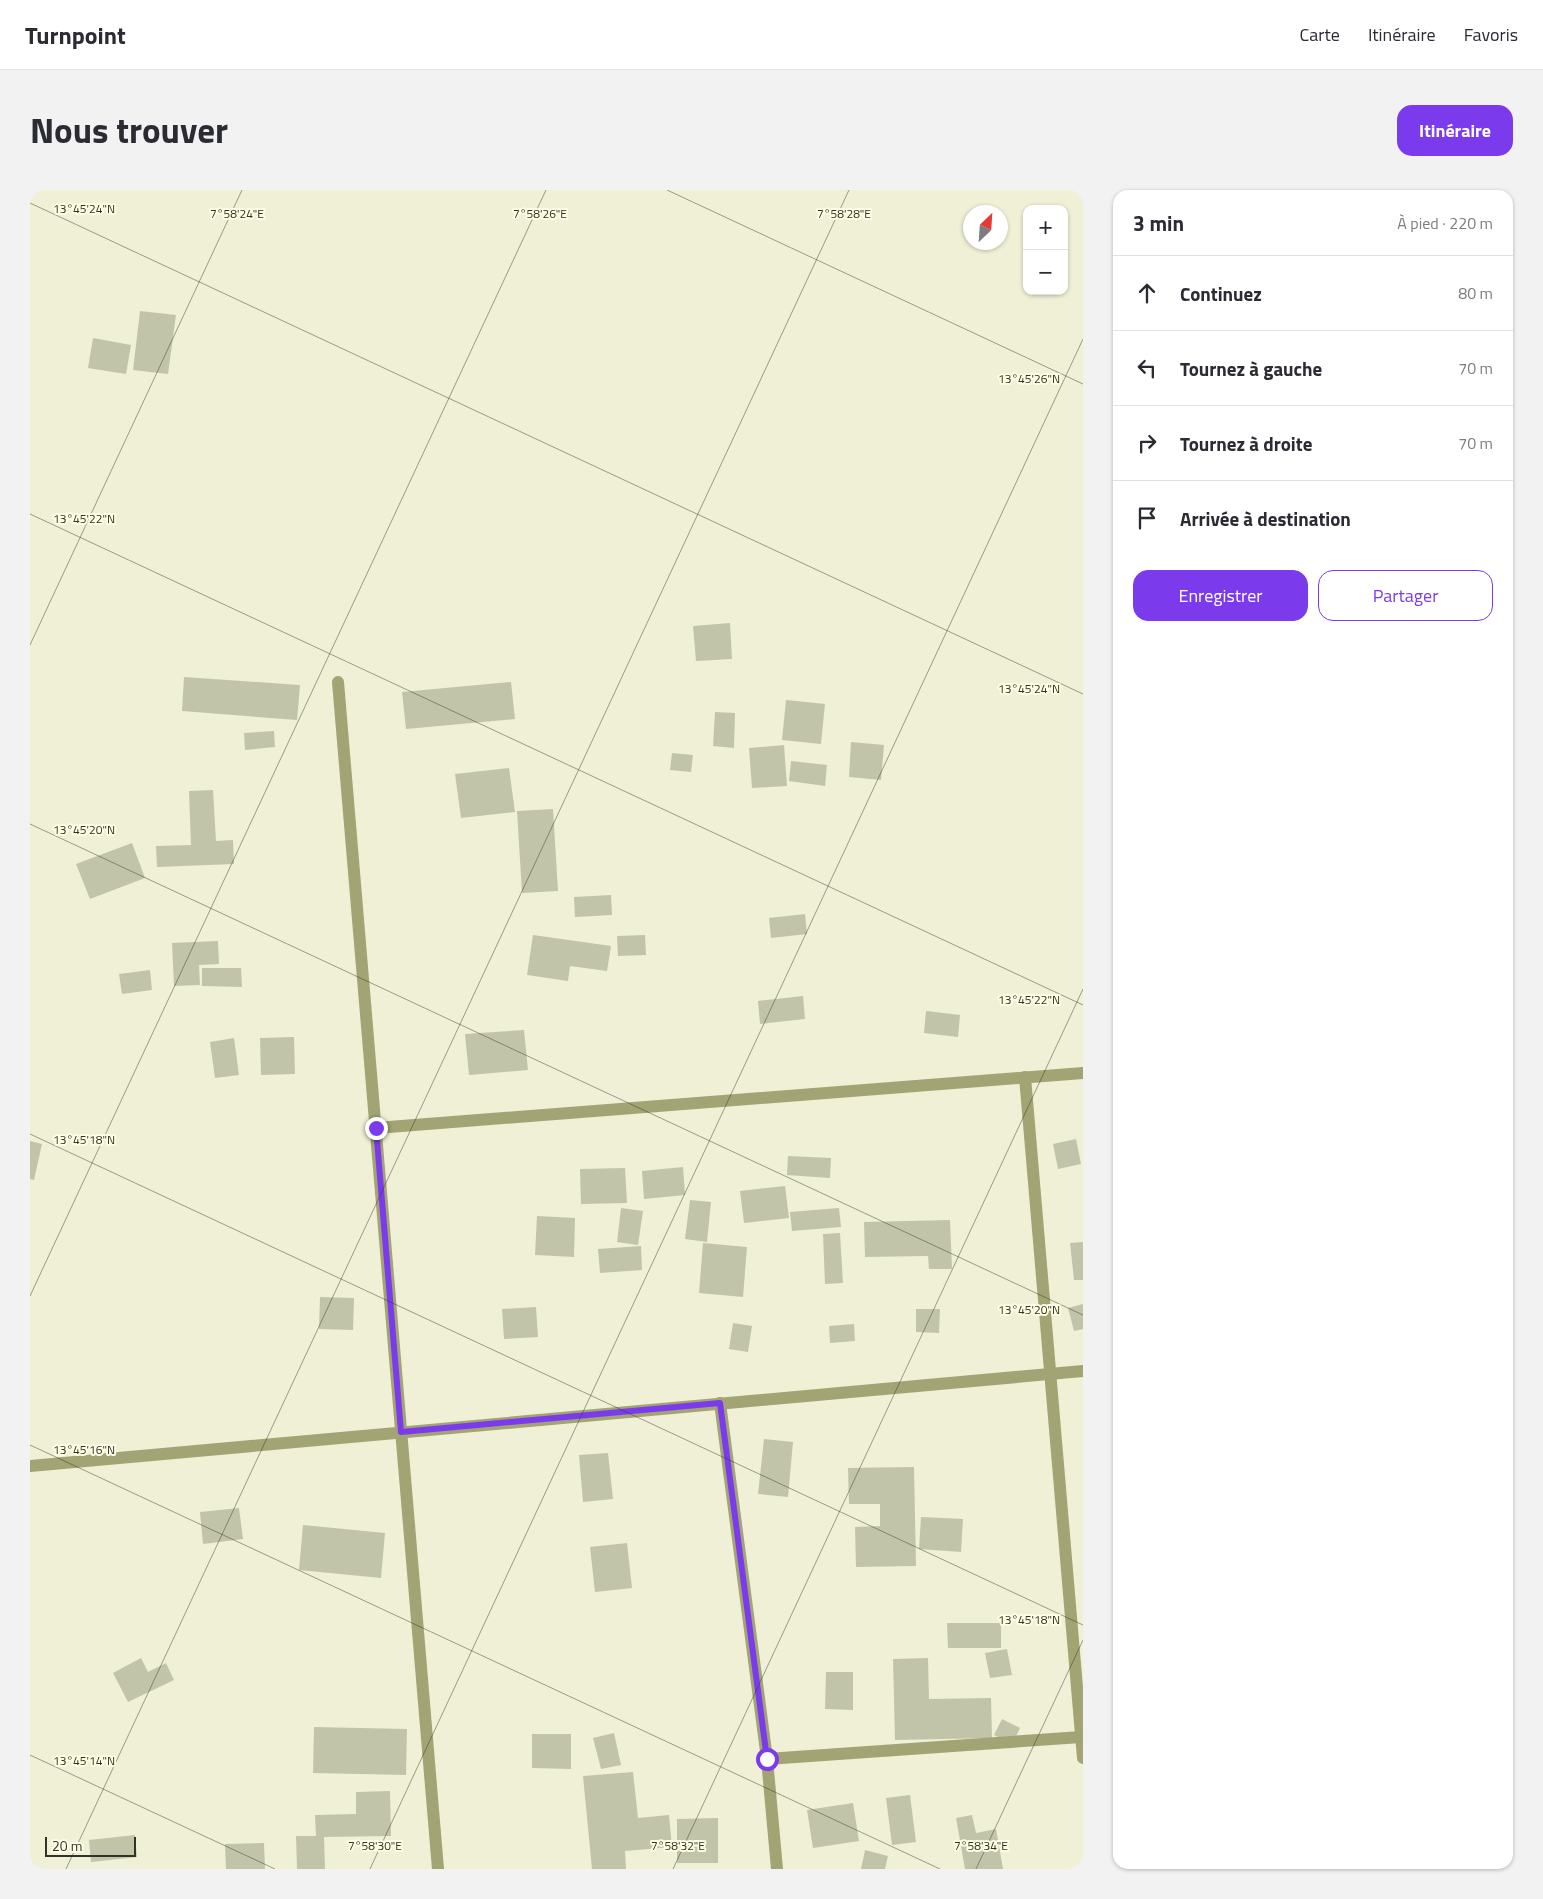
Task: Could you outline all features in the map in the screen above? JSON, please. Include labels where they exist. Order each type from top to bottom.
[{"type":"street","points":[[338,682],[438,1869]]},
{"type":"street","points":[[376,1128],[1083,1073]]},
{"type":"street","points":[[1025,1078],[1083,1758]]},
{"type":"street","points":[[30,1466],[1083,1371]]},
{"type":"street","points":[[720,1403],[767,1759],[777,1869]]},
{"type":"street","points":[[767,1759],[1081,1737]]},
{"type":"building","points":[[140,311],[176,315],[168,374],[133,370]]},
{"type":"building","points":[[93,338],[131,345],[126,374],[88,368]]},
{"type":"building","points":[[730,623],[732,659],[696,661],[693,626]]},
{"type":"building","points":[[184,677],[300,685],[297,720],[182,711]]},
{"type":"building","points":[[511,682],[515,719],[406,729],[402,692]]},
{"type":"building","points":[[786,700],[825,704],[821,744],[782,740]]},
{"type":"building","points":[[715,712],[735,713],[734,748],[713,746]]},
{"type":"building","points":[[274,731],[275,747],[245,750],[244,733]]},
{"type":"building","points":[[851,742],[884,745],[881,780],[849,777]]},
{"type":"building","points":[[784,745],[787,786],[752,788],[749,748]]},
{"type":"building","points":[[672,753],[693,755],[691,772],[670,770]]},
{"type":"building","points":[[791,761],[827,765],[825,786],[789,781]]},
{"type":"building","points":[[509,768],[515,812],[461,818],[455,774]]},
{"type":"building","points":[[213,790],[216,841],[233,840],[234,864],[157,867],[156,846],[191,845],[189,791]]},
{"type":"building","points":[[553,809],[558,891],[522,893],[517,811]]},
{"type":"building","points":[[132,843],[145,878],[90,899],[76,864]]},
{"type":"building","points":[[611,895],[612,915],[575,917],[574,897]]},
{"type":"building","points":[[805,914],[807,934],[771,938],[769,918]]},
{"type":"building","points":[[533,935],[611,946],[607,971],[570,966],[568,981],[527,975]]},
{"type":"building","points":[[645,935],[646,955],[618,956],[617,936]]},
{"type":"building","points":[[218,941],[219,964],[199,965],[200,985],[174,986],[172,943]]},
{"type":"building","points":[[202,968],[241,968],[242,987],[202,986]]},
{"type":"building","points":[[150,970],[152,990],[122,994],[119,974]]},
{"type":"building","points":[[803,996],[805,1019],[760,1024],[758,1001]]},
{"type":"building","points":[[926,1011],[960,1015],[958,1037],[924,1033]]},
{"type":"building","points":[[524,1030],[528,1070],[469,1075],[465,1034]]},
{"type":"building","points":[[294,1037],[295,1074],[261,1075],[260,1038]]},
{"type":"building","points":[[234,1038],[239,1075],[215,1078],[210,1042]]},
{"type":"building","points":[[1076,1139],[1081,1164],[1058,1169],[1053,1144]]},
{"type":"building","points":[[30,1141],[42,1144],[34,1180],[30,1179]]},
{"type":"building","points":[[788,1156],[831,1158],[830,1178],[787,1175]]},
{"type":"building","points":[[683,1167],[685,1195],[644,1199],[642,1171]]},
{"type":"building","points":[[625,1168],[627,1203],[581,1204],[580,1169]]},
{"type":"building","points":[[785,1186],[789,1218],[744,1223],[740,1191]]},
{"type":"building","points":[[690,1200],[711,1202],[707,1242],[685,1239]]},
{"type":"building","points":[[621,1208],[643,1211],[638,1245],[617,1242]]},
{"type":"building","points":[[839,1208],[841,1227],[792,1231],[790,1212]]},
{"type":"building","points":[[537,1216],[575,1218],[574,1257],[535,1255]]},
{"type":"building","points":[[950,1220],[952,1269],[929,1269],[928,1256],[865,1257],[864,1222]]},
{"type":"building","points":[[840,1233],[843,1283],[825,1284],[823,1234]]},
{"type":"building","points":[[1083,1242],[1083,1280],[1074,1280],[1070,1243]]},
{"type":"building","points":[[703,1243],[747,1247],[743,1297],[699,1293]]},
{"type":"building","points":[[641,1246],[642,1270],[600,1273],[598,1249]]},
{"type":"building","points":[[320,1297],[354,1298],[353,1330],[319,1329]]},
{"type":"building","points":[[1083,1304],[1083,1329],[1074,1331],[1068,1308]]},
{"type":"building","points":[[536,1307],[538,1337],[504,1339],[502,1309]]},
{"type":"building","points":[[916,1309],[940,1309],[939,1333],[916,1332]]},
{"type":"building","points":[[733,1323],[752,1326],[748,1352],[729,1349]]},
{"type":"building","points":[[854,1324],[855,1341],[830,1343],[829,1326]]},
{"type":"building","points":[[764,1439],[793,1442],[788,1497],[758,1494]]},
{"type":"building","points":[[608,1453],[613,1499],[583,1502],[579,1455]]},
{"type":"building","points":[[914,1467],[916,1566],[856,1567],[855,1527],[880,1526],[880,1504],[849,1504],[848,1468]]},
{"type":"building","points":[[239,1508],[243,1539],[203,1544],[200,1512]]},
{"type":"building","points":[[921,1517],[963,1519],[961,1552],[919,1549]]},
{"type":"building","points":[[303,1525],[385,1533],[381,1578],[299,1570]]},
{"type":"building","points":[[627,1543],[632,1588],[595,1592],[590,1547]]},
{"type":"building","points":[[947,1623],[1001,1623],[1001,1648],[948,1648]]},
{"type":"building","points":[[1007,1649],[1012,1675],[990,1678],[985,1653]]},
{"type":"building","points":[[141,1658],[148,1672],[166,1663],[174,1680],[128,1702],[113,1673]]},
{"type":"building","points":[[928,1658],[929,1699],[991,1698],[992,1738],[895,1740],[893,1659]]},
{"type":"building","points":[[826,1672],[853,1672],[853,1710],[825,1709]]},
{"type":"building","points":[[1002,1719],[1020,1728],[1012,1745],[994,1735]]},
{"type":"building","points":[[314,1727],[407,1729],[406,1775],[313,1773]]},
{"type":"building","points":[[614,1733],[621,1765],[601,1769],[593,1738]]},
{"type":"building","points":[[532,1734],[571,1734],[571,1769],[532,1768]]},
{"type":"building","points":[[633,1772],[638,1818],[669,1815],[672,1847],[625,1851],[626,1869],[592,1869],[583,1776]]},
{"type":"building","points":[[390,1791],[391,1836],[324,1837],[325,1869],[297,1869],[296,1836],[316,1836],[315,1815],[356,1814],[356,1792]]},
{"type":"building","points":[[910,1795],[916,1842],[892,1845],[886,1798]]},
{"type":"building","points":[[853,1803],[859,1841],[813,1848],[807,1810]]},
{"type":"building","points":[[972,1815],[976,1833],[996,1829],[1003,1869],[965,1869],[956,1818]]},
{"type":"building","points":[[718,1818],[718,1863],[677,1863],[677,1819]]},
{"type":"building","points":[[135,1835],[137,1857],[91,1862],[89,1840]]},
{"type":"building","points":[[264,1843],[265,1869],[226,1869],[225,1844]]},
{"type":"building","points":[[865,1850],[888,1856],[885,1869],[861,1869]]},
{"type":"route","points":[[376,1128],[401,1432],[720,1403],[767,1759]]}]
